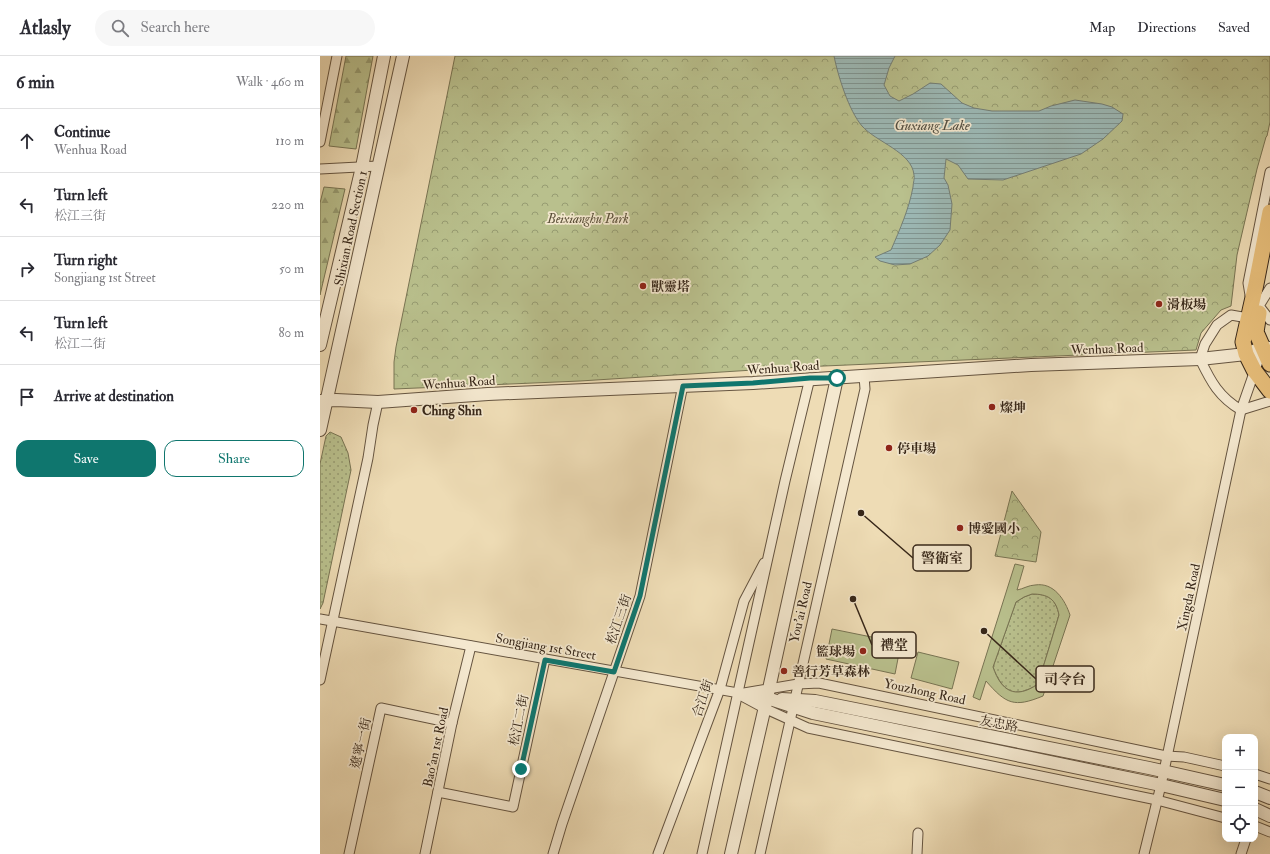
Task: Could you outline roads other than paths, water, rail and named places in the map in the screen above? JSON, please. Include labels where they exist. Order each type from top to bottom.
[{"type":"main road","points":[[1260,285],[1270,212]]},
{"type":"main road","points":[[1270,259],[1260,285],[1243,342],[1246,354],[1254,370],[1270,391]]},
{"type":"main road","points":[[1253,310],[1256,332],[1266,348],[1270,364]]},
{"type":"street","points":[[320,142],[337,56]]},
{"type":"street","name":"Shixian Road Section 1","points":[[320,345],[362,167],[384,56]]},
{"type":"street","name":"Shixian Road Section 1","points":[[320,430],[323,401],[337,359],[403,56]]},
{"type":"street","points":[[320,169],[378,166]]},
{"type":"street","points":[[1260,285],[1270,172]]},
{"type":"street","points":[[1270,320],[1253,310],[1231,315],[1217,325],[1205,344],[1200,359],[1216,389],[1226,400],[1241,410],[1270,401]]},
{"type":"street","name":"Wenhua Road","points":[[323,401],[378,402],[488,394],[753,383],[810,378],[837,378],[1031,365],[1200,359],[1246,354],[1266,348]]},
{"type":"street","name":"Xingda Road","points":[[1144,854],[1161,785],[1241,410],[1254,370],[1266,348]]},
{"type":"street","name":"You'ai Road","points":[[760,854],[789,720],[865,389],[864,376]]},
{"type":"street","points":[[702,854],[785,481],[810,378]]},
{"type":"street","name":"You'ai Road","points":[[731,854],[767,698],[837,378]]},
{"type":"street","name":"松江三街","points":[[553,854],[640,596],[683,386]]},
{"type":"street","points":[[320,680],[368,458],[378,402]]},
{"type":"street","name":"合江街","points":[[658,854],[720,689],[744,601],[770,551]]},
{"type":"street","name":"Songjiang 1st Street","points":[[320,619],[545,660],[767,698]]},
{"type":"street","name":"Bao'an 1st Road","points":[[425,854],[452,723],[472,646]]},
{"type":"street","name":"松江二街","points":[[438,792],[513,807],[545,660]]},
{"type":"street","name":"Youzhong Road","points":[[767,698],[798,684],[819,683],[1166,756],[1184,757],[1222,765]]},
{"type":"street","points":[[767,698],[793,704],[821,714],[1161,785],[1222,799]]},
{"type":"street","points":[[767,698],[789,720],[808,728],[1157,800],[1222,817]]},
{"type":"street","name":"友忠路","points":[[793,704],[815,700],[1222,784]]},
{"type":"street","name":"遼寧一街","points":[[349,854],[381,708],[452,723]]},
{"type":"street","points":[[1258,775],[1270,779]]},
{"type":"street","points":[[1258,793],[1270,798]]},
{"type":"street","points":[[1258,810],[1270,816]]},
{"type":"street","points":[[1258,827],[1270,832]]},
{"type":"street","points":[[917,854],[918,834]]},
{"type":"street","points":[[1241,854],[1245,842]]},
{"type":"water","name":"Guxiang Lake","points":[[834,56],[895,56],[889,68],[884,85],[890,96],[899,101],[930,83],[941,84],[962,103],[974,108],[992,111],[1039,111],[1051,106],[1075,100],[1112,107],[1123,114],[1122,121],[1103,139],[1081,154],[1003,180],[968,179],[958,165],[946,159],[944,178],[948,185],[952,204],[950,230],[940,245],[928,256],[910,264],[895,265],[880,261],[875,257],[891,250],[901,227],[913,187],[914,176],[912,167],[900,154],[868,132],[857,120],[845,93]]},
{"type":"place","name":"獸靈塔","points":[[643,286]]},
{"type":"place","name":"滑板場","points":[[1159,304]]},
{"type":"place","name":"燦坤","points":[[992,407]]},
{"type":"place","name":"Ching Shin","points":[[414,410]]},
{"type":"place","name":"停車場","points":[[889,448]]},
{"type":"place","name":"警衛室","points":[[861,513]]},
{"type":"place","name":"博愛國小","points":[[960,528]]},
{"type":"place","name":"禮堂","points":[[853,599]]},
{"type":"place","name":"司令台","points":[[984,631]]},
{"type":"place","name":"籃球場","points":[[863,651]]},
{"type":"place","name":"善行芳草森林","points":[[784,671]]},
{"type":"park label","name":"Beixianghu Park","points":[[588,218]]}]
